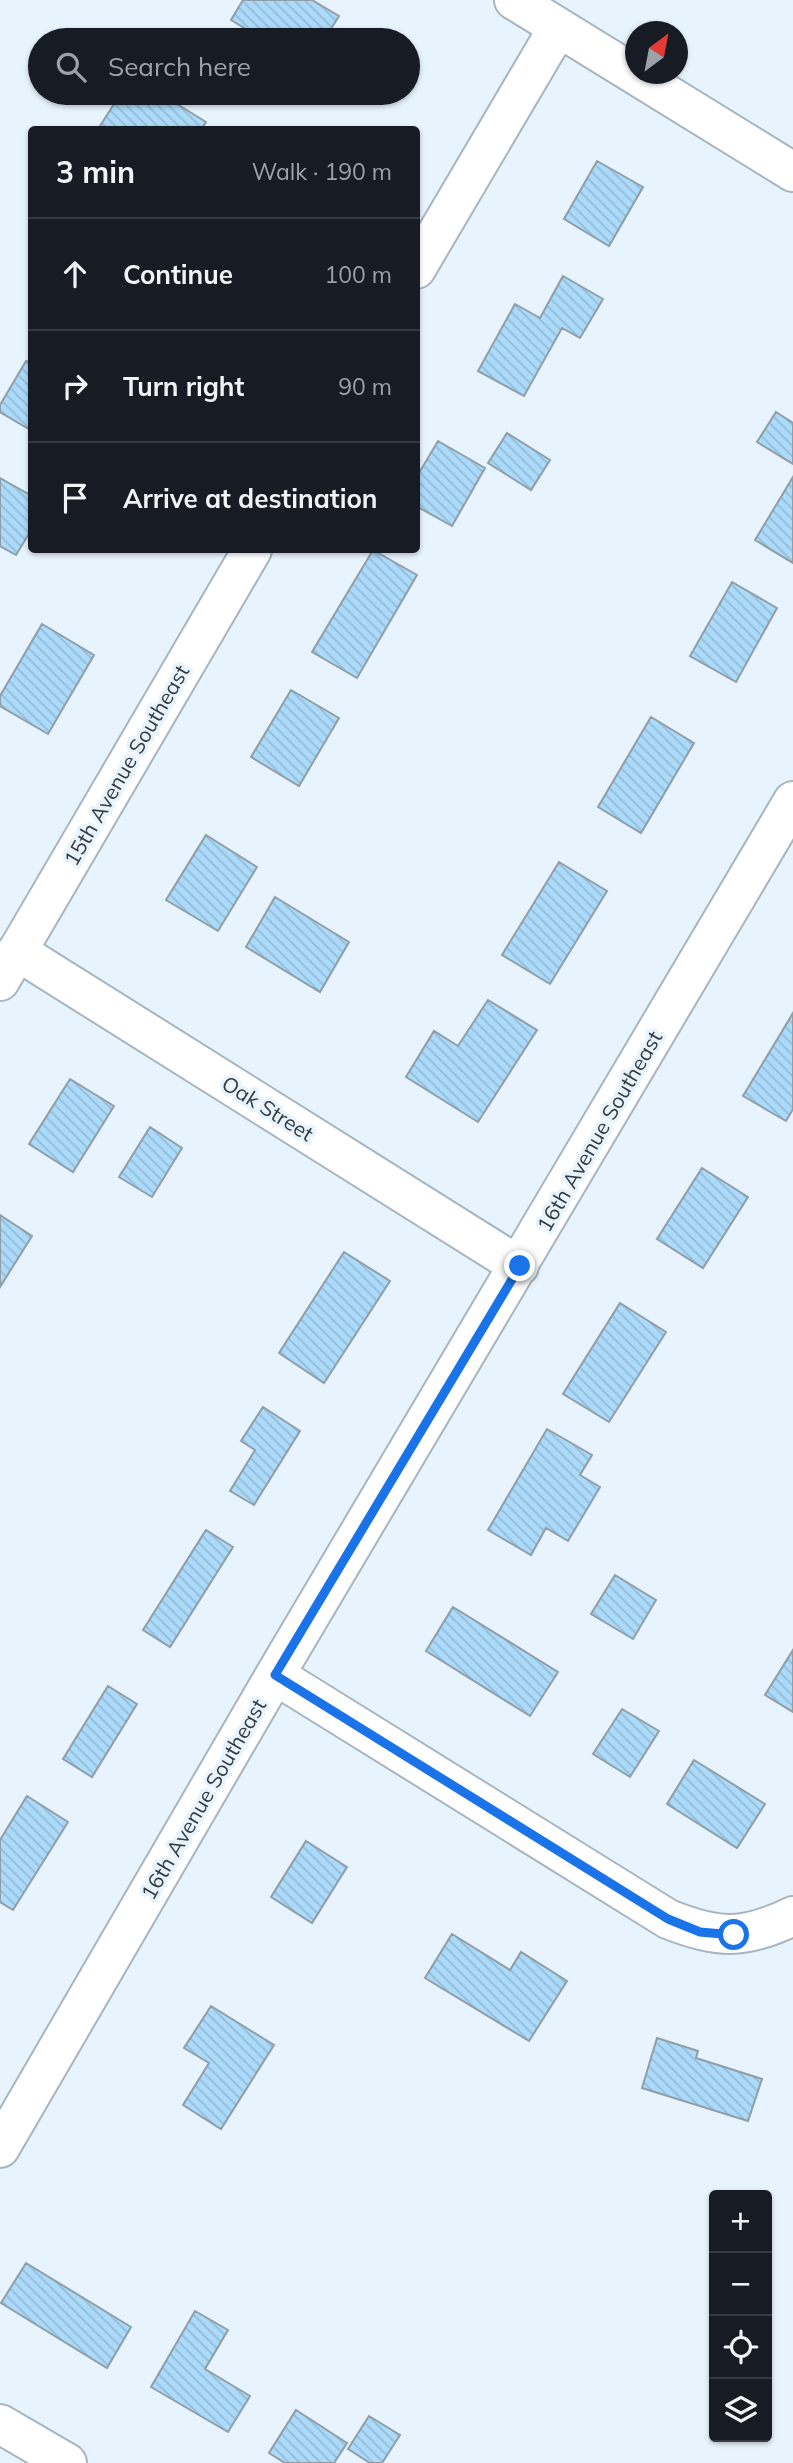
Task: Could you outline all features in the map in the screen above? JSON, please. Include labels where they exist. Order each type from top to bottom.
[{"type":"street","points":[[514,0],[793,172]]},
{"type":"street","points":[[420,263],[558,28]]},
{"type":"street","name":"15th Avenue Southeast","points":[[9,966],[251,553]]},
{"type":"street","name":"16th Avenue Southeast","points":[[0,2148],[275,1675],[520,1266],[793,801]]},
{"type":"street","name":"Oak Street","points":[[9,966],[520,1266]]},
{"type":"street","points":[[275,1675],[668,1919],[700,1932],[734,1935],[763,1930],[793,1916]]},
{"type":"street","points":[[0,2424],[67,2463]]},
{"type":"building","points":[[243,0],[312,0],[339,16],[332,28],[244,28],[231,20]]},
{"type":"building","points":[[113,105],[178,105],[206,122],[204,126],[100,126]]},
{"type":"building","points":[[597,161],[643,187],[609,246],[564,219]]},
{"type":"building","points":[[563,276],[603,299],[580,338],[562,328],[524,396],[478,371],[515,304],[540,318]]},
{"type":"building","points":[[28,362],[28,429],[0,412],[0,405]]},
{"type":"building","points":[[776,412],[793,423],[793,464],[757,442]]},
{"type":"building","points":[[507,433],[550,460],[531,490],[488,463]]},
{"type":"building","points":[[438,441],[485,468],[452,526],[420,508],[420,471]]},
{"type":"building","points":[[793,477],[793,563],[755,540]]},
{"type":"building","points":[[0,478],[28,494],[28,536],[16,555],[0,546]]},
{"type":"building","points":[[371,553],[378,553],[417,575],[357,678],[312,652]]},
{"type":"building","points":[[732,582],[777,608],[736,682],[690,656]]},
{"type":"building","points":[[42,624],[94,655],[48,734],[0,706],[0,696]]},
{"type":"building","points":[[291,690],[339,718],[299,786],[251,757]]},
{"type":"building","points":[[651,717],[694,743],[641,833],[598,807]]},
{"type":"building","points":[[206,835],[257,867],[218,931],[166,900]]},
{"type":"building","points":[[559,862],[607,891],[550,984],[502,955]]},
{"type":"building","points":[[275,897],[349,942],[320,992],[246,947]]},
{"type":"building","points":[[488,1000],[537,1030],[478,1122],[406,1077],[434,1031],[458,1046]]},
{"type":"building","points":[[793,1013],[793,1109],[786,1121],[743,1096]]},
{"type":"building","points":[[70,1079],[114,1106],[73,1172],[29,1144]]},
{"type":"building","points":[[150,1127],[182,1148],[152,1197],[119,1177]]},
{"type":"building","points":[[702,1168],[748,1197],[703,1268],[657,1239]]},
{"type":"building","points":[[0,1215],[32,1236],[0,1287]]},
{"type":"building","points":[[344,1252],[390,1281],[324,1383],[279,1353]]},
{"type":"building","points":[[620,1303],[666,1332],[609,1422],[563,1394]]},
{"type":"building","points":[[263,1407],[300,1431],[254,1505],[230,1491],[255,1450],[241,1441]]},
{"type":"building","points":[[547,1429],[592,1455],[580,1475],[600,1487],[568,1541],[546,1528],[531,1555],[488,1530]]},
{"type":"building","points":[[206,1530],[233,1547],[170,1647],[143,1630]]},
{"type":"building","points":[[615,1575],[656,1600],[633,1639],[591,1614]]},
{"type":"building","points":[[453,1607],[558,1672],[530,1716],[426,1651]]},
{"type":"building","points":[[793,1650],[793,1712],[765,1695]]},
{"type":"building","points":[[108,1686],[137,1704],[92,1777],[63,1759]]},
{"type":"building","points":[[622,1709],[659,1731],[630,1777],[593,1754]]},
{"type":"building","points":[[694,1760],[765,1804],[737,1848],[667,1804]]},
{"type":"building","points":[[27,1796],[68,1822],[13,1910],[0,1902],[0,1840]]},
{"type":"building","points":[[306,1841],[347,1867],[312,1923],[271,1897]]},
{"type":"building","points":[[452,1934],[510,1970],[521,1952],[567,1981],[529,2041],[425,1978]]},
{"type":"building","points":[[211,2006],[274,2045],[221,2129],[183,2105],[209,2063],[184,2048]]},
{"type":"building","points":[[657,2038],[698,2051],[696,2058],[762,2079],[748,2121],[642,2088]]},
{"type":"building","points":[[26,2263],[131,2327],[107,2368],[1,2303]]},
{"type":"building","points":[[195,2311],[228,2330],[205,2369],[250,2396],[228,2432],[151,2387]]},
{"type":"building","points":[[296,2410],[347,2443],[334,2463],[285,2463],[269,2453]]},
{"type":"building","points":[[369,2416],[400,2435],[382,2463],[370,2463],[348,2449]]},
{"type":"route","points":[[520,1266],[275,1675],[668,1919],[700,1932],[734,1935]]}]
